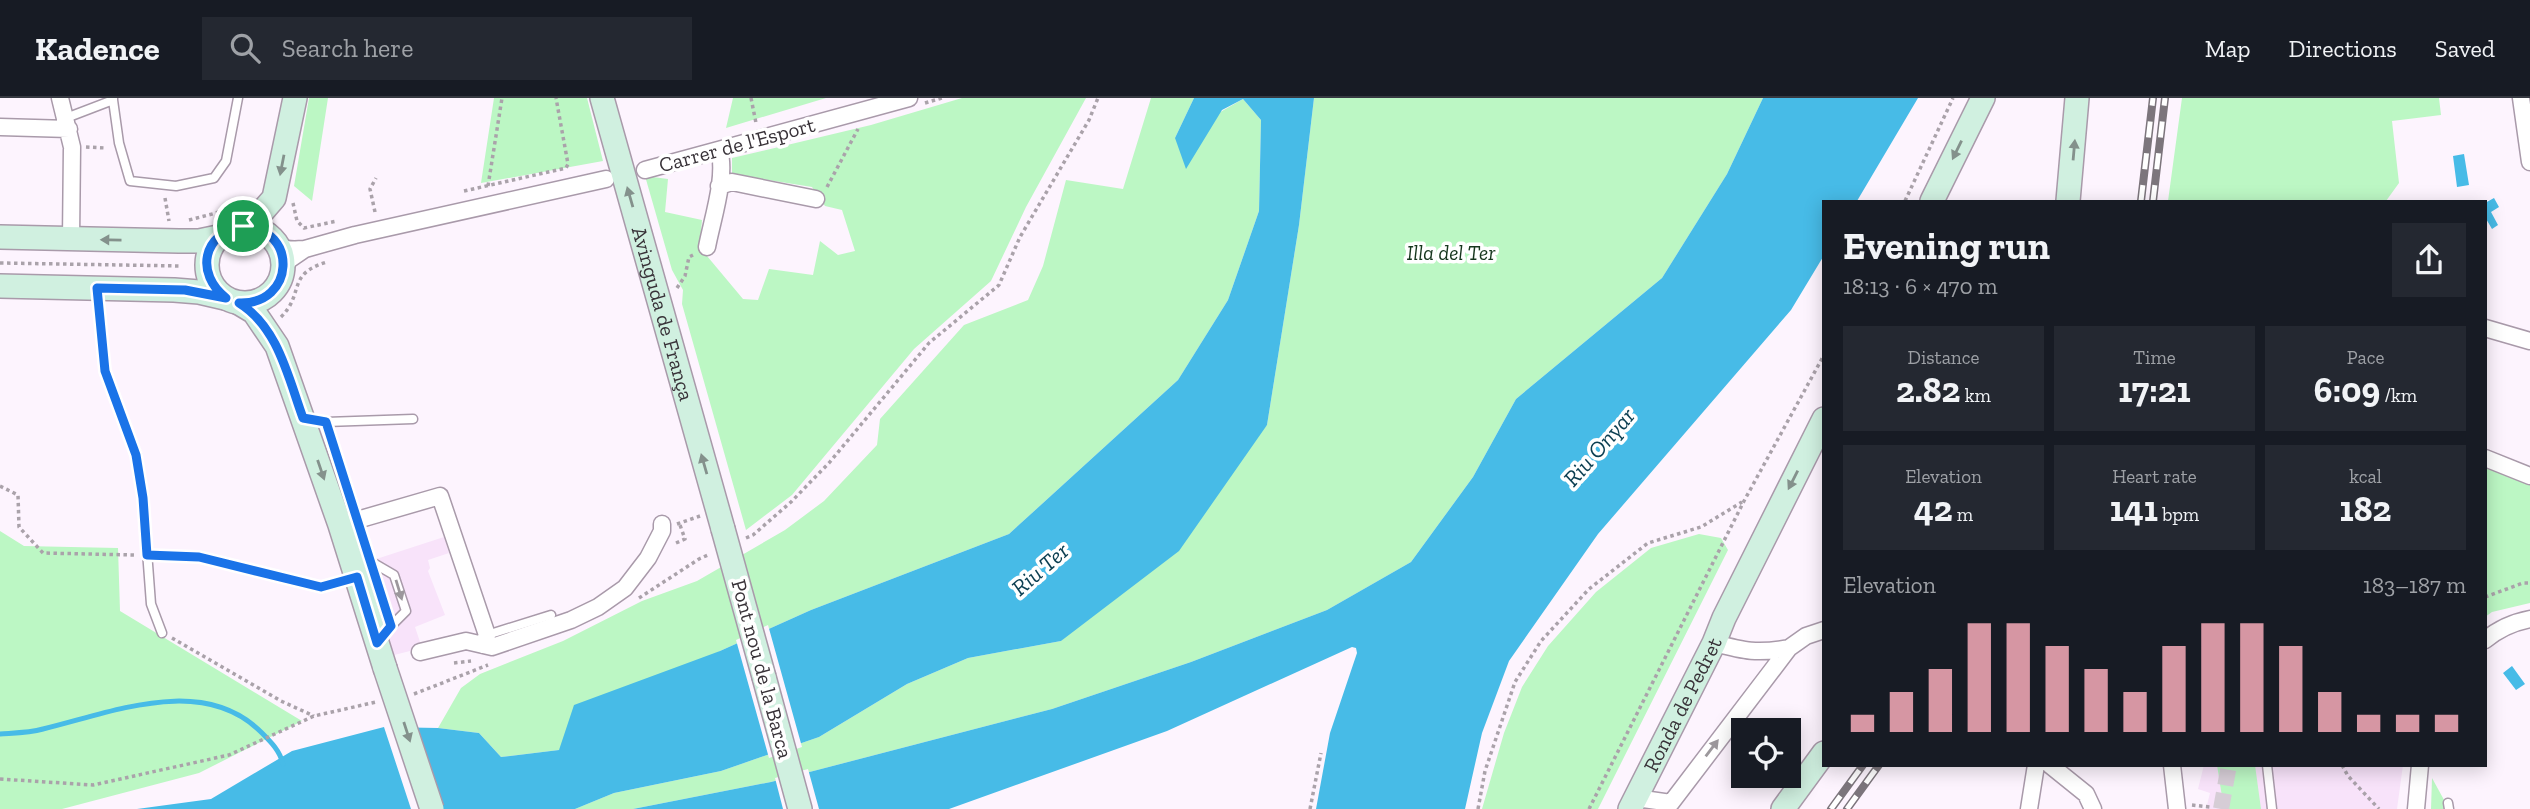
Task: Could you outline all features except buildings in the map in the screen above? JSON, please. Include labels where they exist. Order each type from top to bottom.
[{"type":"main road","points":[[295,98],[278,187],[268,207],[255,220],[226,231],[218,237],[208,254],[207,274],[211,284],[232,301],[254,312],[277,346],[303,418],[349,523],[384,634],[385,668],[432,809]]},
{"type":"main road","name":"Avinguda de França","points":[[602,98],[714,522]]},
{"type":"main road","points":[[1932,200],[1983,98]]},
{"type":"main road","points":[[2068,200],[2077,98]]},
{"type":"main road","points":[[0,286],[192,291],[232,301],[259,301],[268,296],[281,279],[283,257],[278,244],[263,231],[243,226]]},
{"type":"main road","points":[[0,237],[179,242],[218,237]]},
{"type":"main road","points":[[1714,643],[1822,422]]},
{"type":"main road","name":"Pont nou de la Barca","points":[[714,522],[800,809]]},
{"type":"main road","name":"Ronda de Pedret","points":[[1633,804],[1714,643]]},
{"type":"main road","points":[[1783,809],[1822,756]]},
{"type":"street","points":[[60,98],[72,147],[71,239]]},
{"type":"street","name":"Carrer de l'Esport","points":[[645,170],[909,98]]},
{"type":"street","points":[[2521,98],[2530,162]]},
{"type":"street","points":[[0,127],[67,124]]},
{"type":"street","points":[[707,247],[719,186],[719,150]]},
{"type":"street","points":[[278,244],[281,248],[291,250],[305,249],[355,235],[606,179]]},
{"type":"street","points":[[719,186],[732,183],[816,199]]},
{"type":"street","points":[[283,269],[289,260],[305,249]]},
{"type":"street","points":[[2487,329],[2530,341]]},
{"type":"street","points":[[2487,459],[2530,476]]},
{"type":"street","points":[[349,523],[440,496],[485,640],[492,647],[570,620],[598,607],[625,588],[648,558],[664,526]]},
{"type":"street","points":[[2489,637],[2530,618]]},
{"type":"street","points":[[1763,681],[1789,648],[1806,636],[1822,631]]},
{"type":"street","points":[[420,652],[466,641],[485,640]]},
{"type":"street","name":"Ronda de Pedret","points":[[1714,643],[1764,653],[1789,648]]},
{"type":"street","name":"Ronda de Pedret","points":[[1633,804],[1671,803],[1763,681],[1751,652]]},
{"type":"street","points":[[2029,809],[2036,767]]},
{"type":"street","points":[[2052,767],[2086,794],[2092,809]]},
{"type":"street","points":[[2173,767],[2184,807]]},
{"type":"street","points":[[2416,809],[2420,767]]},
{"type":"lane","points":[[67,124],[113,99],[119,143],[130,181],[176,186],[214,178],[226,161],[238,98]]},
{"type":"lane","points":[[97,288],[105,371],[136,455],[143,498],[150,604],[162,633]]},
{"type":"lane","points":[[303,418],[326,422],[413,419]]},
{"type":"lane","points":[[326,422],[349,523]]},
{"type":"lane","points":[[147,555],[199,557],[321,587],[363,569],[394,575],[406,611],[384,634]]},
{"type":"lane","points":[[485,640],[551,615]]},
{"type":"lane","points":[[2267,767],[2272,809]]},
{"type":"path","points":[[488,186],[502,98]]},
{"type":"path","points":[[457,193],[566,168],[568,164],[556,98]]},
{"type":"path","points":[[751,98],[756,124]]},
{"type":"path","points":[[753,535],[791,502],[829,463],[929,343],[999,285],[1020,237],[1089,120],[1098,98]]},
{"type":"path","points":[[1905,200],[1953,98]]},
{"type":"path","points":[[816,199],[824,196],[869,109]]},
{"type":"path","points":[[374,212],[370,189],[376,178]]},
{"type":"path","points":[[278,187],[290,189],[300,226],[304,228],[339,220]]},
{"type":"path","points":[[181,222],[216,213],[255,194]]},
{"type":"path","points":[[163,225],[169,225]]},
{"type":"path","points":[[676,288],[685,276],[689,257],[707,247]]},
{"type":"path","points":[[267,330],[292,306],[298,282],[311,267],[335,260]]},
{"type":"path","points":[[0,263],[182,266]]},
{"type":"path","points":[[1590,809],[1744,501],[1822,359]]},
{"type":"path","points":[[0,486],[19,495],[19,527],[43,553],[147,555]]},
{"type":"path","points":[[1478,809],[1485,771],[1515,682],[1541,641],[1589,589],[1648,543],[1701,527],[1744,501]]},
{"type":"path","points":[[664,526],[714,522]]},
{"type":"path","points":[[671,545],[685,539],[680,523]]},
{"type":"path","points":[[2487,596],[2530,583]]},
{"type":"path","points":[[0,779],[93,785],[229,755],[312,717],[162,633]]},
{"type":"path","points":[[1310,809],[1321,753]]},
{"type":"path","points":[[2343,767],[2348,776],[2379,809]]},
{"type":"path","points":[[2184,807],[2210,807]]},
{"type":"shaded area","points":[[444,537],[449,553],[428,560],[428,571],[445,615],[415,627],[422,648],[394,655],[364,563]]},
{"type":"shaded area","points":[[2204,767],[2403,767],[2397,809],[2206,809],[2210,793],[2198,789]]},
{"type":"green space","points":[[309,98],[328,98],[312,201],[294,186]]},
{"type":"green space","points":[[494,98],[587,98],[603,161],[481,183]]},
{"type":"green space","points":[[733,98],[826,98],[726,128]]},
{"type":"green space","points":[[962,98],[1086,98],[1026,207],[991,281],[914,349],[792,495],[746,530],[682,304],[683,290],[672,270],[645,176],[668,179],[665,212],[702,220],[700,243],[707,256],[743,299],[758,300],[769,269],[813,275],[820,241],[838,255],[855,251],[842,210],[825,206],[812,187],[732,174],[732,158],[871,125]]},
{"type":"green space","points":[[1151,98],[1194,98],[1175,138],[1243,99],[1261,120],[1259,211],[1228,300],[1178,380],[1009,534],[811,610],[720,651],[559,750],[501,757],[479,733],[438,728],[461,688],[480,674],[563,641],[642,601],[697,581],[785,530],[824,501],[877,445],[880,419],[964,325],[1028,300],[1043,266],[1066,180],[1123,189]]},
{"type":"green space","name":"Illa del Ter","points":[[1314,98],[1763,98],[1727,174],[1662,278],[1516,399],[1473,477],[1411,562],[1327,610],[1191,662],[1052,709],[771,782],[633,809],[575,809],[614,793],[721,771],[819,737],[907,684],[968,658],[1061,641],[1267,425],[1299,225]]},
{"type":"green space","points":[[2182,98],[2439,98],[2441,115],[2392,121],[2399,183],[2387,200],[2168,200]]},
{"type":"green space","points":[[2487,464],[2530,481],[2530,603],[2487,616]]},
{"type":"green space","points":[[0,531],[24,546],[118,548],[120,611],[302,721],[199,773],[62,809],[0,809]]},
{"type":"green space","points":[[1699,534],[1721,538],[1728,550],[1598,809],[1482,809],[1504,733],[1522,687],[1548,646],[1596,592],[1651,548]]},
{"type":"green space","points":[[2217,767],[2255,767],[2261,809],[2224,809]]},
{"type":"green space","points":[[2432,778],[2449,809],[2431,809]]},
{"type":"water","name":"Riu Ter","points":[[1194,98],[1314,98],[1299,225],[1267,425],[1179,551],[1061,641],[968,658],[907,684],[819,737],[721,771],[614,793],[575,809],[137,809],[211,799],[292,751],[384,727],[438,728],[479,733],[501,757],[559,750],[574,705],[720,651],[811,610],[1009,534],[1178,380],[1228,300],[1259,211],[1261,120],[1243,99],[1222,110],[1186,169],[1175,138]]},
{"type":"water","name":"Riu Onyar","points":[[1763,98],[1918,98],[1858,200],[1822,200],[1822,259],[1791,310],[1598,534],[1509,661],[1482,733],[1465,809],[1316,809],[1330,733],[1357,653],[1356,648],[1352,647],[1167,731],[949,809],[633,809],[771,782],[1052,709],[1191,662],[1327,610],[1411,562],[1473,477],[1516,399],[1662,278],[1727,174]]},
{"type":"water","points":[[2464,154],[2469,185],[2457,187],[2453,156]]},
{"type":"water","points":[[2494,198],[2499,207],[2491,212],[2498,225],[2492,229],[2487,220],[2487,202]]},
{"type":"water","points":[[2512,666],[2525,684],[2516,690],[2503,673]]},
{"type":"pier","points":[[768,625],[802,747],[769,758],[736,640]]},
{"type":"pier","points":[[383,724],[413,724],[441,809],[411,809]]},
{"type":"pier","points":[[808,769],[819,809],[783,809],[775,778]]},
{"type":"waterway","points":[[0,734],[38,730],[127,707],[185,701],[212,705],[238,715],[269,740],[283,764]]},
{"type":"tunnel","points":[[2221,809],[2229,767]]},
{"type":"railway","points":[[2141,200],[2153,98]]},
{"type":"railway","points":[[2153,200],[2165,98]]},
{"type":"railway","points":[[1831,809],[1862,767]]},
{"type":"railway","points":[[1847,809],[1878,767]]},
{"type":"route","points":[[243,226],[253,227],[271,237],[278,244],[283,257],[281,279],[268,296],[259,301],[239,303],[254,312],[277,346],[303,418],[326,422],[391,626],[377,643],[357,577],[321,587],[199,557],[147,555],[143,498],[136,455],[105,371],[97,288],[185,290],[226,298],[211,284],[206,264],[208,254],[218,237],[226,231],[243,226]]}]
